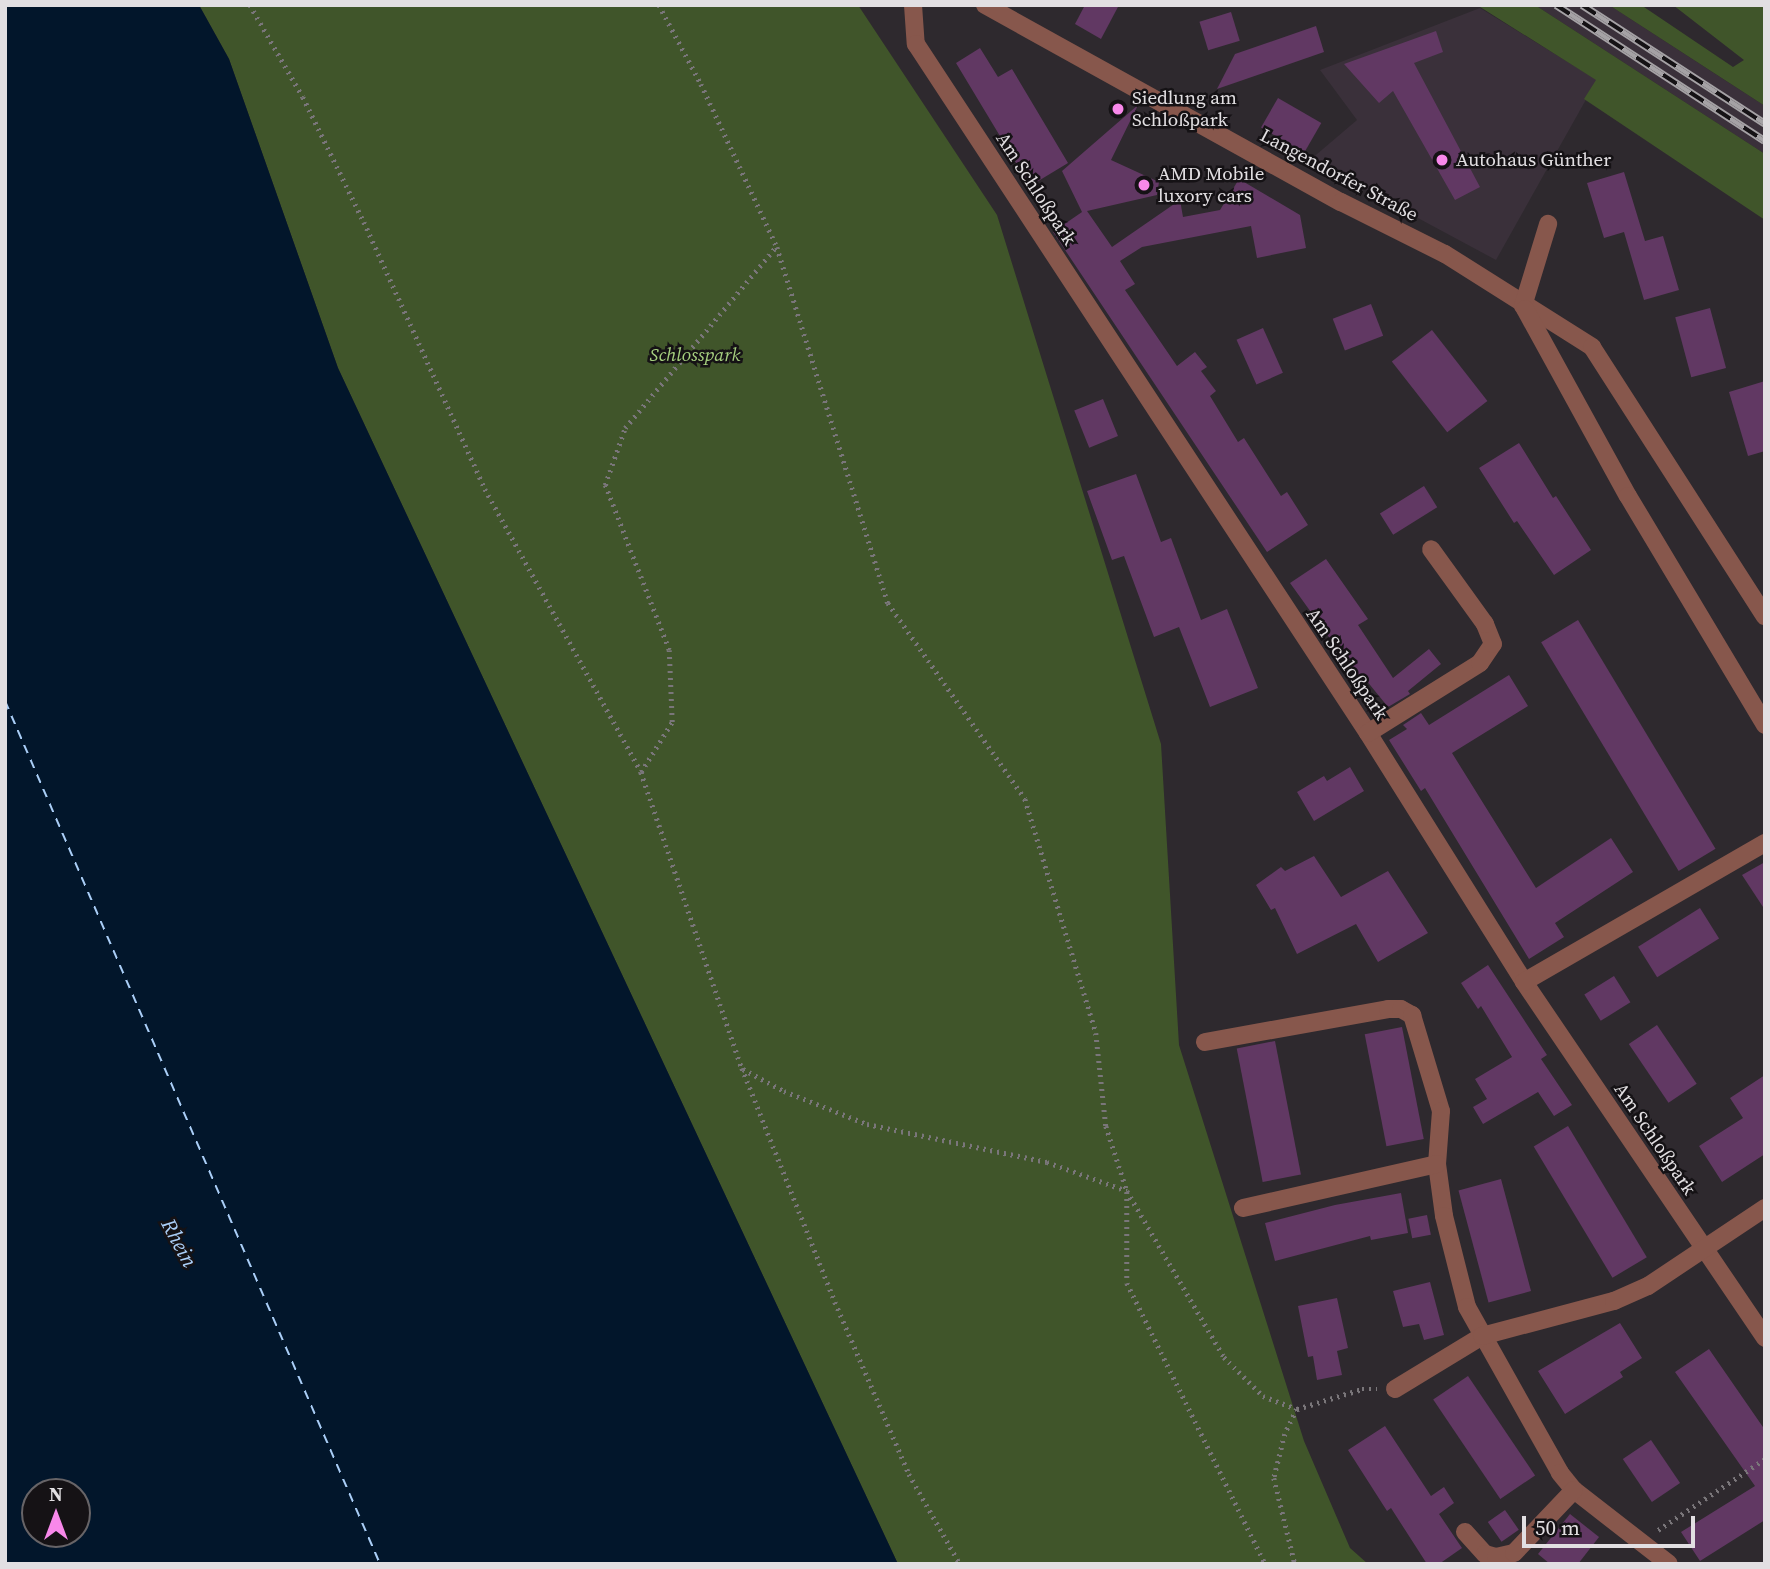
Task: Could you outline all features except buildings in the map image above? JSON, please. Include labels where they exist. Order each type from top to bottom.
[{"type":"street","name":"Am Schloßpark","points":[[913,5],[916,44],[1368,733],[1524,982],[1765,1338]]},
{"type":"street","name":"Langendorfer Straße","points":[[985,5],[1341,202],[1445,254],[1592,348],[1765,616]]},
{"type":"street","points":[[1523,306],[1548,224]]},
{"type":"street","name":"Langendorfer Straße","points":[[1523,306],[1628,496],[1765,724]]},
{"type":"street","points":[[1368,733],[1480,663],[1493,644],[1485,624],[1431,549]]},
{"type":"street","points":[[1524,982],[1765,843]]},
{"type":"street","points":[[1205,1042],[1401,1009],[1412,1015],[1441,1111],[1437,1164],[1444,1216],[1467,1307],[1521,1408],[1574,1490],[1669,1564]]},
{"type":"street","points":[[1243,1208],[1437,1164]]},
{"type":"street","points":[[1395,1389],[1482,1336],[1614,1301],[1648,1286],[1765,1208]]},
{"type":"street","points":[[1465,1532],[1485,1554],[1496,1556],[1514,1553],[1574,1490]]},
{"type":"path","points":[[250,5],[303,97],[358,209],[485,489],[641,772],[742,1068],[835,1302],[909,1474],[960,1564]]},
{"type":"path","points":[[659,5],[701,84],[777,247],[888,603],[1025,799],[1096,1033],[1106,1126],[1127,1191],[1224,1357],[1263,1396],[1297,1409],[1363,1389],[1395,1389]]},
{"type":"path","points":[[641,772],[672,722],[669,650],[605,485],[625,428],[777,247]]},
{"type":"path","points":[[742,1068],[784,1091],[867,1124],[1047,1162],[1127,1191]]},
{"type":"path","points":[[1127,1191],[1127,1283],[1265,1564]]},
{"type":"path","points":[[1295,1564],[1274,1478],[1285,1434],[1297,1409]]},
{"type":"path","points":[[1641,1542],[1765,1459]]},
{"type":"shaded area","points":[[1535,5],[1609,5],[1765,106],[1765,154]]},
{"type":"shaded area","points":[[1480,8],[1597,80],[1496,260],[1310,160],[1357,120],[1320,70]]},
{"type":"green space","name":"Schlosspark","points":[[199,5],[858,5],[997,215],[1161,744],[1179,1045],[1304,1441],[1350,1548],[1368,1564],[898,1564],[338,368],[229,59]]},
{"type":"green space","points":[[1477,5],[1535,5],[1765,154],[1765,220],[1584,99],[1596,80]]},
{"type":"green space","points":[[1609,5],[1641,5],[1733,67],[1744,60],[1673,5],[1765,5],[1765,106]]},
{"type":"water","name":"Rhein","points":[[5,5],[199,5],[229,59],[338,368],[898,1564],[5,1564]]},
{"type":"ferry route","points":[[5,701],[380,1564]]},
{"type":"railway","points":[[1556,5],[1765,141]]},
{"type":"railway","points":[[1582,5],[1765,124]]},
{"type":"place","name":"Siedlung am Schloßpark","points":[[1118,109]]},
{"type":"place","name":"Autohaus Günther","points":[[1442,160]]},
{"type":"place","name":"AMD Mobile luxory cars","points":[[1144,185]]}]
